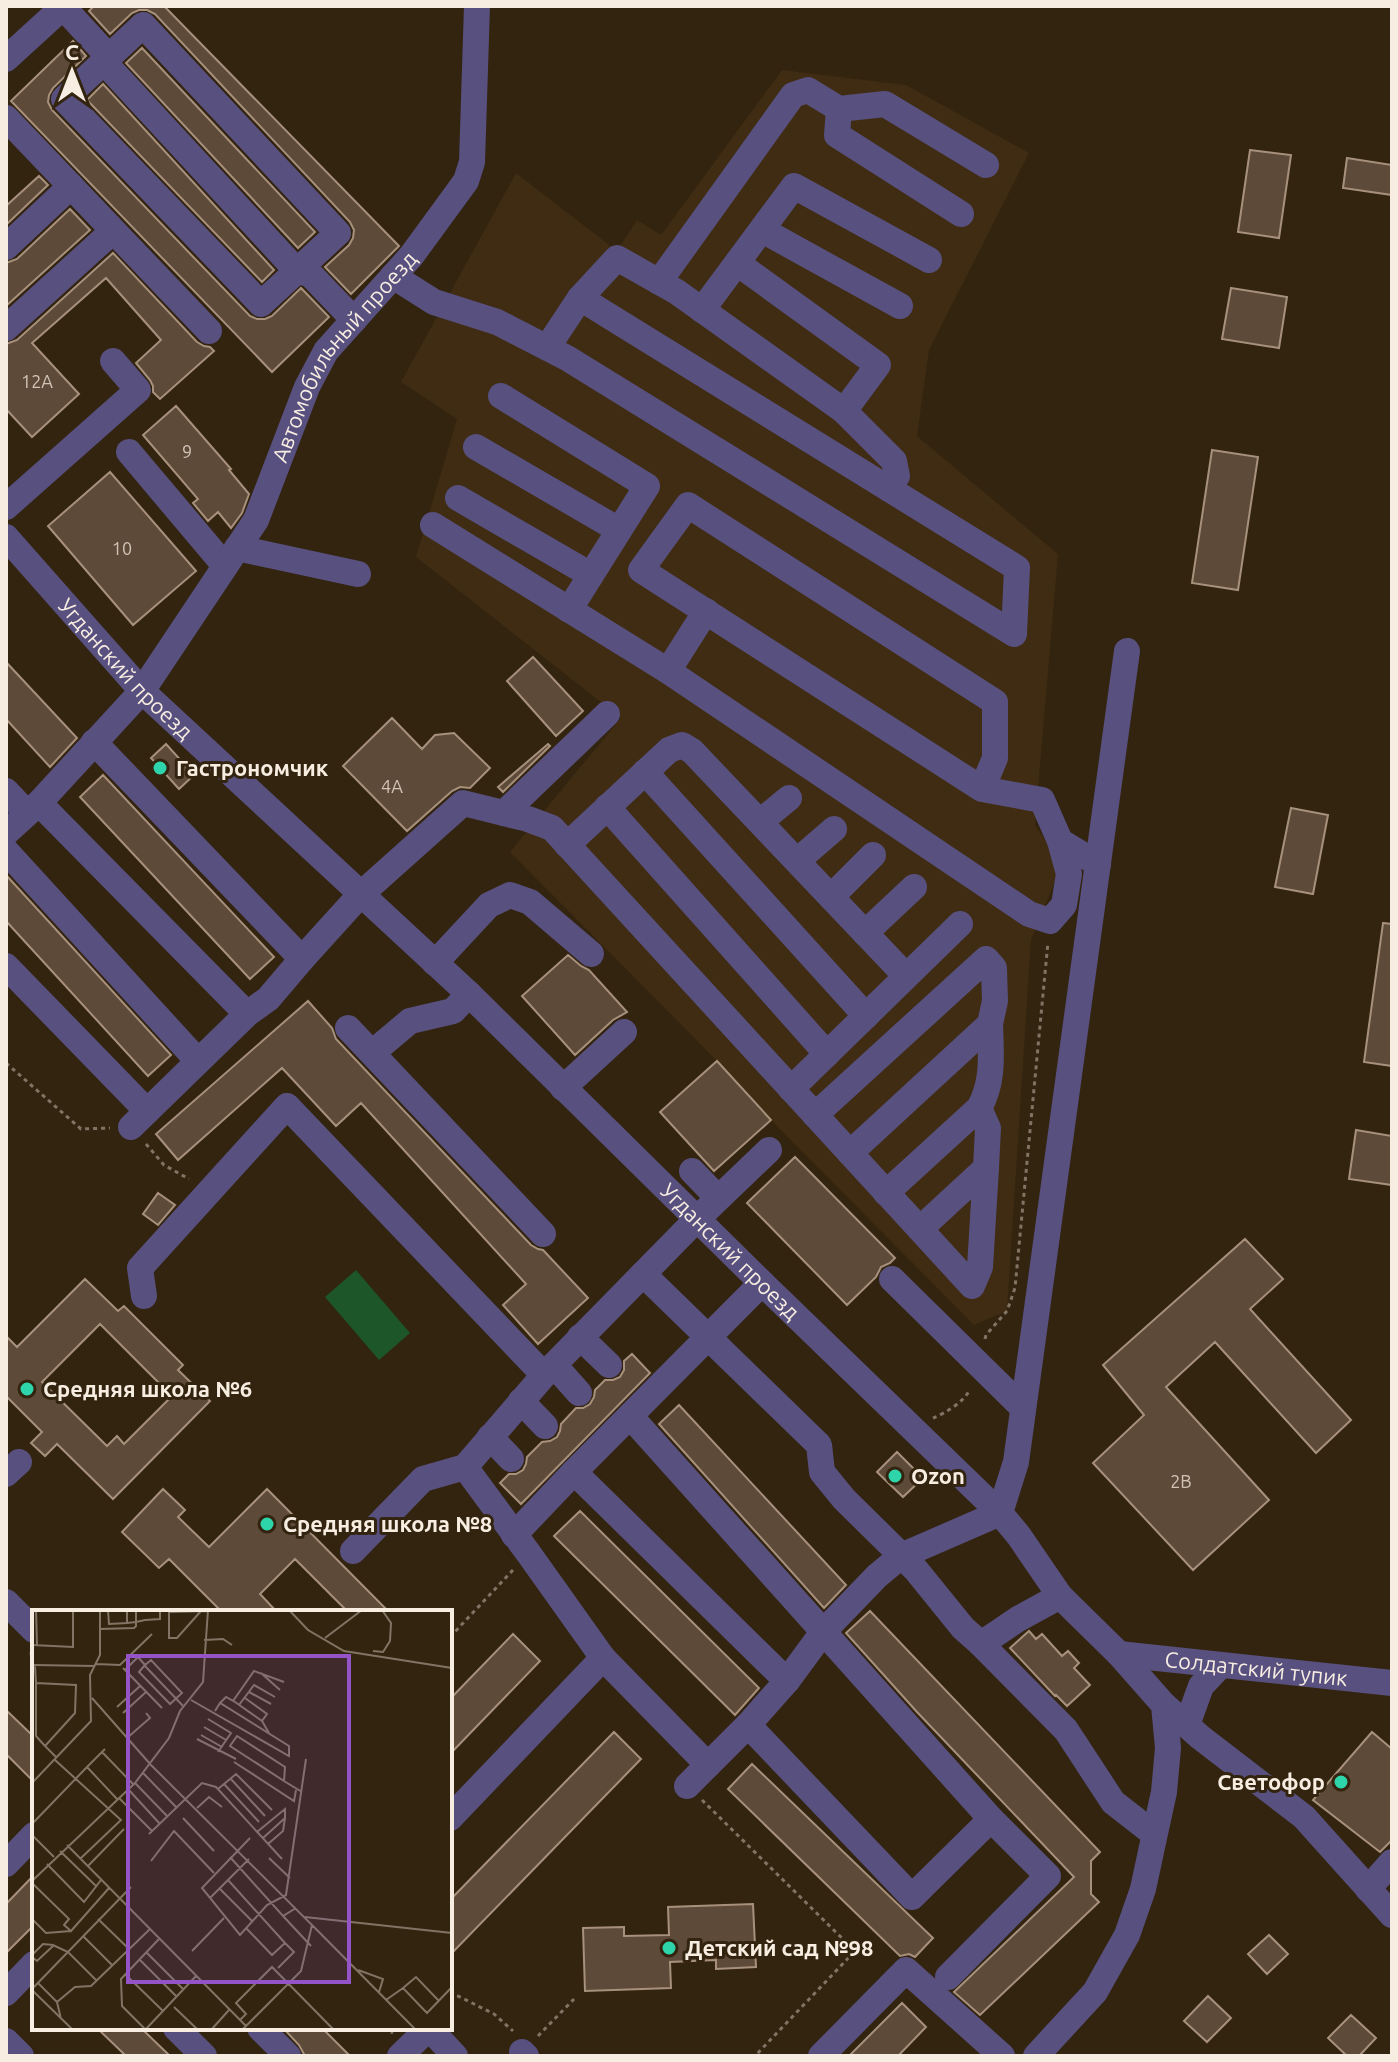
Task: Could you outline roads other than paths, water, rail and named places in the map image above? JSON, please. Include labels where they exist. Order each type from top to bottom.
[{"type":"street","name":"Автомобильный проезд","points":[[6,833],[142,691],[256,520],[307,387],[326,351],[412,255],[466,181],[473,147],[477,6]]},
{"type":"street","points":[[6,59],[63,7],[297,271],[310,274],[354,320]]},
{"type":"street","points":[[143,25],[338,233],[261,304],[64,99],[105,58],[143,25]]},
{"type":"street","points":[[659,282],[793,95],[808,90],[839,109],[885,104],[986,165]]},
{"type":"street","points":[[839,109],[837,135],[961,214]]},
{"type":"street","points":[[6,118],[209,331]]},
{"type":"street","points":[[6,247],[71,186]]},
{"type":"street","points":[[702,310],[794,186],[929,260]]},
{"type":"street","points":[[762,230],[900,306]]},
{"type":"street","points":[[6,328],[113,231]]},
{"type":"street","points":[[547,348],[580,298],[617,258],[702,310],[844,411],[894,461],[897,476],[889,489]]},
{"type":"street","points":[[737,263],[878,365],[844,411]]},
{"type":"street","points":[[393,276],[434,302],[497,322],[567,358],[1014,634],[1017,568],[580,298]]},
{"type":"street","points":[[6,507],[138,390],[113,361]]},
{"type":"street","points":[[501,396],[647,486],[569,610]]},
{"type":"street","points":[[476,447],[619,530]]},
{"type":"street","points":[[129,452],[231,557],[358,574]]},
{"type":"street","points":[[458,498],[591,575]]},
{"type":"street","points":[[433,525],[668,671],[1029,914],[1050,921],[1064,905],[1069,874],[1060,841],[1042,800],[982,789],[641,570],[688,505],[995,702],[995,758],[982,789]]},
{"type":"street","name":"Угданский проезд","points":[[6,537],[142,691],[469,994],[1000,1513],[1060,1596],[1119,1654],[1164,1705],[1304,1817],[1392,1915]]},
{"type":"street","points":[[668,671],[706,611]]},
{"type":"street","points":[[687,1786],[748,1725],[787,1681],[823,1632],[877,1576],[901,1556],[1000,1513],[1016,1462],[1127,651]]},
{"type":"street","points":[[504,813],[607,714]]},
{"type":"street","points":[[94,742],[302,959]]},
{"type":"street","points":[[567,845],[669,750],[682,745],[692,751],[906,976]]},
{"type":"street","points":[[645,772],[866,1016]]},
{"type":"street","points":[[6,791],[33,808],[247,1014]]},
{"type":"street","points":[[760,822],[789,798]]},
{"type":"street","points":[[6,966],[139,1119],[247,1014],[268,999],[360,895],[463,803],[552,828],[972,1286],[980,1267],[988,1128],[979,1108]]},
{"type":"street","points":[[607,807],[827,1054]]},
{"type":"street","points":[[797,861],[834,829]]},
{"type":"street","points":[[1060,841],[1098,864]]},
{"type":"street","points":[[6,851],[198,1061]]},
{"type":"street","points":[[831,897],[873,855]]},
{"type":"street","points":[[865,933],[914,887]]},
{"type":"street","points":[[435,963],[489,905],[510,895],[530,902],[591,954]]},
{"type":"street","points":[[791,1089],[960,924]]},
{"type":"street","points":[[815,1115],[986,959],[994,968],[995,1001],[990,1024],[988,1093],[979,1108],[886,1193]]},
{"type":"street","points":[[372,1053],[410,1021],[453,1011],[469,994]]},
{"type":"street","points":[[850,1153],[990,1024]]},
{"type":"street","points":[[348,1028],[543,1234]]},
{"type":"street","points":[[563,1088],[624,1032]]},
{"type":"street","points":[[144,1296],[140,1268],[287,1106],[549,1370],[579,1393]]},
{"type":"street","points":[[353,1551],[423,1479],[465,1467],[580,1337],[769,1150]]},
{"type":"street","points":[[920,1229],[986,1168]]},
{"type":"street","points":[[692,1171],[718,1198]]},
{"type":"street","points":[[643,1274],[819,1445],[822,1472],[844,1499],[916,1570],[963,1628],[1066,1730],[1113,1802],[1154,1834]]},
{"type":"street","points":[[892,1279],[1023,1408]]},
{"type":"street","points":[[522,1544],[574,1472],[762,1283]]},
{"type":"street","points":[[580,1337],[609,1365]]},
{"type":"street","points":[[521,1401],[545,1426]]},
{"type":"street","points":[[630,1416],[991,1819],[1048,1876],[948,1977]]},
{"type":"street","points":[[490,1437],[511,1459]]},
{"type":"street","points":[[465,1467],[603,1658],[708,1765]]},
{"type":"street","points":[[574,1472],[787,1681]]},
{"type":"street","points":[[981,1644],[1060,1596]]},
{"type":"street","points":[[6,1602],[32,1628]]},
{"type":"street","name":"Солдатский тупик","points":[[1119,1654],[1392,1683]]},
{"type":"street","points":[[452,1816],[603,1658]]},
{"type":"street","points":[[1187,1725],[1201,1686],[1221,1665]]},
{"type":"street","points":[[1036,2056],[1095,1992],[1127,1935],[1143,1889],[1164,1792],[1168,1748],[1164,1705]]},
{"type":"street","points":[[748,1725],[912,1897],[991,1819]]},
{"type":"street","points":[[8,1859],[32,1837]]},
{"type":"street","points":[[1368,1889],[1392,1862]]},
{"type":"street","points":[[6,1993],[32,1966]]},
{"type":"street","points":[[821,2056],[906,1970],[1002,2056]]},
{"type":"street","points":[[178,2030],[204,2056]]},
{"type":"street","points":[[262,2030],[288,2056]]},
{"type":"street","points":[[400,2056],[427,2030]]},
{"type":"street","points":[[431,2030],[455,2056]]},
{"type":"street","points":[[6,2041],[21,2056]]},
{"type":"place","name":"Гастрономчик","points":[[160,768]]},
{"type":"place","name":"Средняя школа №6","points":[[27,1389]]},
{"type":"place","name":"Ozon","points":[[895,1476]]},
{"type":"place","name":"Средняя школа №8","points":[[267,1524]]},
{"type":"place","name":"Светофор","points":[[1341,1782]]},
{"type":"place","name":"Детский сад №98","points":[[669,1948]]}]
